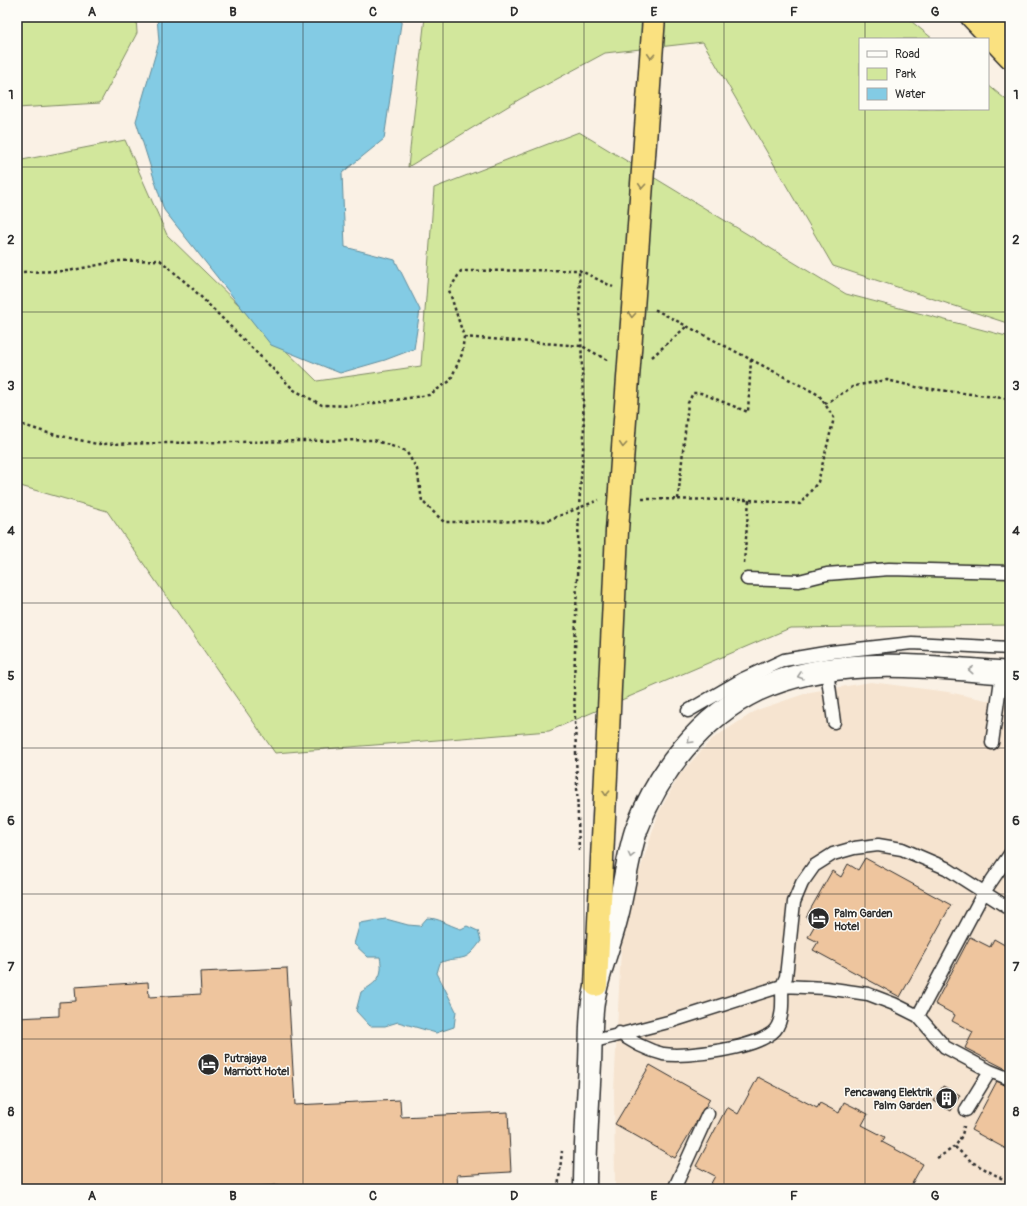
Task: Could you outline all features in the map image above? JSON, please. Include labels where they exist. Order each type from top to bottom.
[{"type":"highway","points":[[596,985],[608,754],[617,531],[654,17]]},
{"type":"highway","points":[[972,17],[1010,57]]},
{"type":"highway","points":[[998,17],[1010,26]]},
{"type":"street","points":[[585,1189],[586,1127],[593,1006],[596,985],[617,917],[637,829],[660,780],[686,745],[719,713],[757,690],[804,674],[895,665],[1006,673]]},
{"type":"lane","points":[[747,579],[799,581],[827,574],[889,570],[1010,572]]},
{"type":"lane","points":[[688,711],[743,679],[784,660],[831,652],[912,644],[1010,648]]},
{"type":"lane","points":[[827,671],[834,722]]},
{"type":"lane","points":[[992,743],[1006,673]]},
{"type":"lane","points":[[619,1033],[642,1047],[664,1054],[693,1054],[723,1050],[761,1041],[775,1030],[781,1017],[782,986],[786,977],[794,902],[802,883],[814,866],[833,854],[854,848],[878,845],[902,849],[946,868],[1010,909]]},
{"type":"lane","points":[[918,1016],[984,892],[1010,854]]},
{"type":"lane","points":[[591,1042],[619,1033],[672,1021],[782,986],[826,988],[868,994],[918,1016],[945,1047],[990,1071],[1010,1079]]},
{"type":"lane","points":[[966,1110],[990,1071]]},
{"type":"lane","points":[[674,1189],[708,1114]]},
{"type":"path","points":[[17,272],[68,271],[118,261],[160,260],[192,288],[294,390],[322,405],[354,406],[429,395],[450,381],[462,354],[464,337],[449,290],[461,271],[579,270],[619,291]]},
{"type":"path","points":[[579,270],[584,435],[579,507],[574,687],[579,855]]},
{"type":"path","points":[[640,499],[749,500],[800,504],[818,482],[834,418],[819,395],[653,308]]},
{"type":"path","points":[[649,360],[686,326]]},
{"type":"path","points":[[464,337],[582,346],[612,363]]},
{"type":"path","points":[[678,499],[688,403],[693,392],[701,393],[748,412],[750,359]]},
{"type":"path","points":[[825,404],[854,386],[887,380],[916,387],[1010,399]]},
{"type":"path","points":[[17,423],[48,433],[97,444],[374,440],[406,451],[417,469],[422,501],[444,522],[546,520],[596,500],[603,500]]},
{"type":"path","points":[[747,579],[743,558],[749,500]]},
{"type":"path","points":[[937,1158],[955,1148],[962,1133],[966,1110]]},
{"type":"path","points":[[558,1189],[563,1144]]},
{"type":"path","points":[[955,1148],[972,1162],[1010,1183]]},
{"type":"shaded area","name":"Palm Garden Hotel","points":[[871,682],[948,692],[1010,705],[1010,1189],[615,1189],[614,1091],[621,948],[633,891],[659,812],[680,774],[712,739],[757,710],[810,692]]},
{"type":"green space","points":[[17,17],[136,17],[137,33],[100,103],[17,108]]},
{"type":"green space","points":[[425,17],[906,17],[932,38],[859,38],[859,110],[989,110],[989,86],[1010,103],[1010,324],[833,266],[703,42],[605,53],[520,99],[408,167]]},
{"type":"green space","points":[[579,132],[846,294],[1010,337],[1010,625],[790,628],[549,731],[275,753],[107,511],[17,485],[17,161],[125,140],[167,235],[317,381],[421,366],[434,188]]},
{"type":"water","points":[[157,17],[402,17],[384,139],[342,173],[345,247],[395,260],[420,310],[414,349],[385,360],[340,373],[271,345],[164,210],[136,121],[159,42]]},
{"type":"water","points":[[427,918],[440,920],[461,929],[467,926],[478,931],[481,941],[468,956],[447,960],[440,963],[437,973],[456,1011],[454,1027],[436,1033],[398,1022],[385,1026],[370,1026],[356,1011],[361,992],[378,978],[381,970],[381,964],[380,957],[368,957],[354,944],[360,923],[386,919],[408,925],[420,926]]},
{"type":"building","points":[[865,858],[951,905],[900,997],[813,950],[818,942],[808,937],[816,923],[806,917],[832,871],[841,877],[848,864],[858,870]]},
{"type":"building","points":[[970,937],[990,947],[994,939],[1010,948],[1010,1071],[965,1048],[973,1032],[952,1021],[955,1015],[935,1004]]},
{"type":"building","points":[[287,968],[295,1105],[400,1100],[401,1117],[508,1112],[511,1172],[457,1175],[458,1189],[280,1189],[279,1185],[224,1189],[17,1189],[17,1018],[59,1016],[59,1002],[76,1001],[75,987],[148,982],[149,997],[201,994],[200,972]]},
{"type":"building","points":[[650,1065],[710,1099],[675,1158],[615,1124]]},
{"type":"building","points":[[758,1077],[817,1108],[820,1103],[839,1113],[844,1102],[868,1114],[862,1125],[885,1137],[882,1142],[923,1164],[909,1189],[708,1189],[715,1176],[696,1166],[727,1107],[738,1114]]},
{"type":"building","points":[[997,1081],[1010,1088],[1010,1151],[971,1130]]},
{"type":"building","name":"Pencawang Elektrik Palm Garden","points":[[943,1086],[960,1095],[951,1111],[934,1101]]},
{"type":"place","name":"Palm Garden Hotel","points":[[818,919]]},
{"type":"place","name":"Putrajaya Marriott Hotel","points":[[208,1064]]},
{"type":"place","name":"Pencawang Elektrik Palm Garden","points":[[947,1098]]}]
